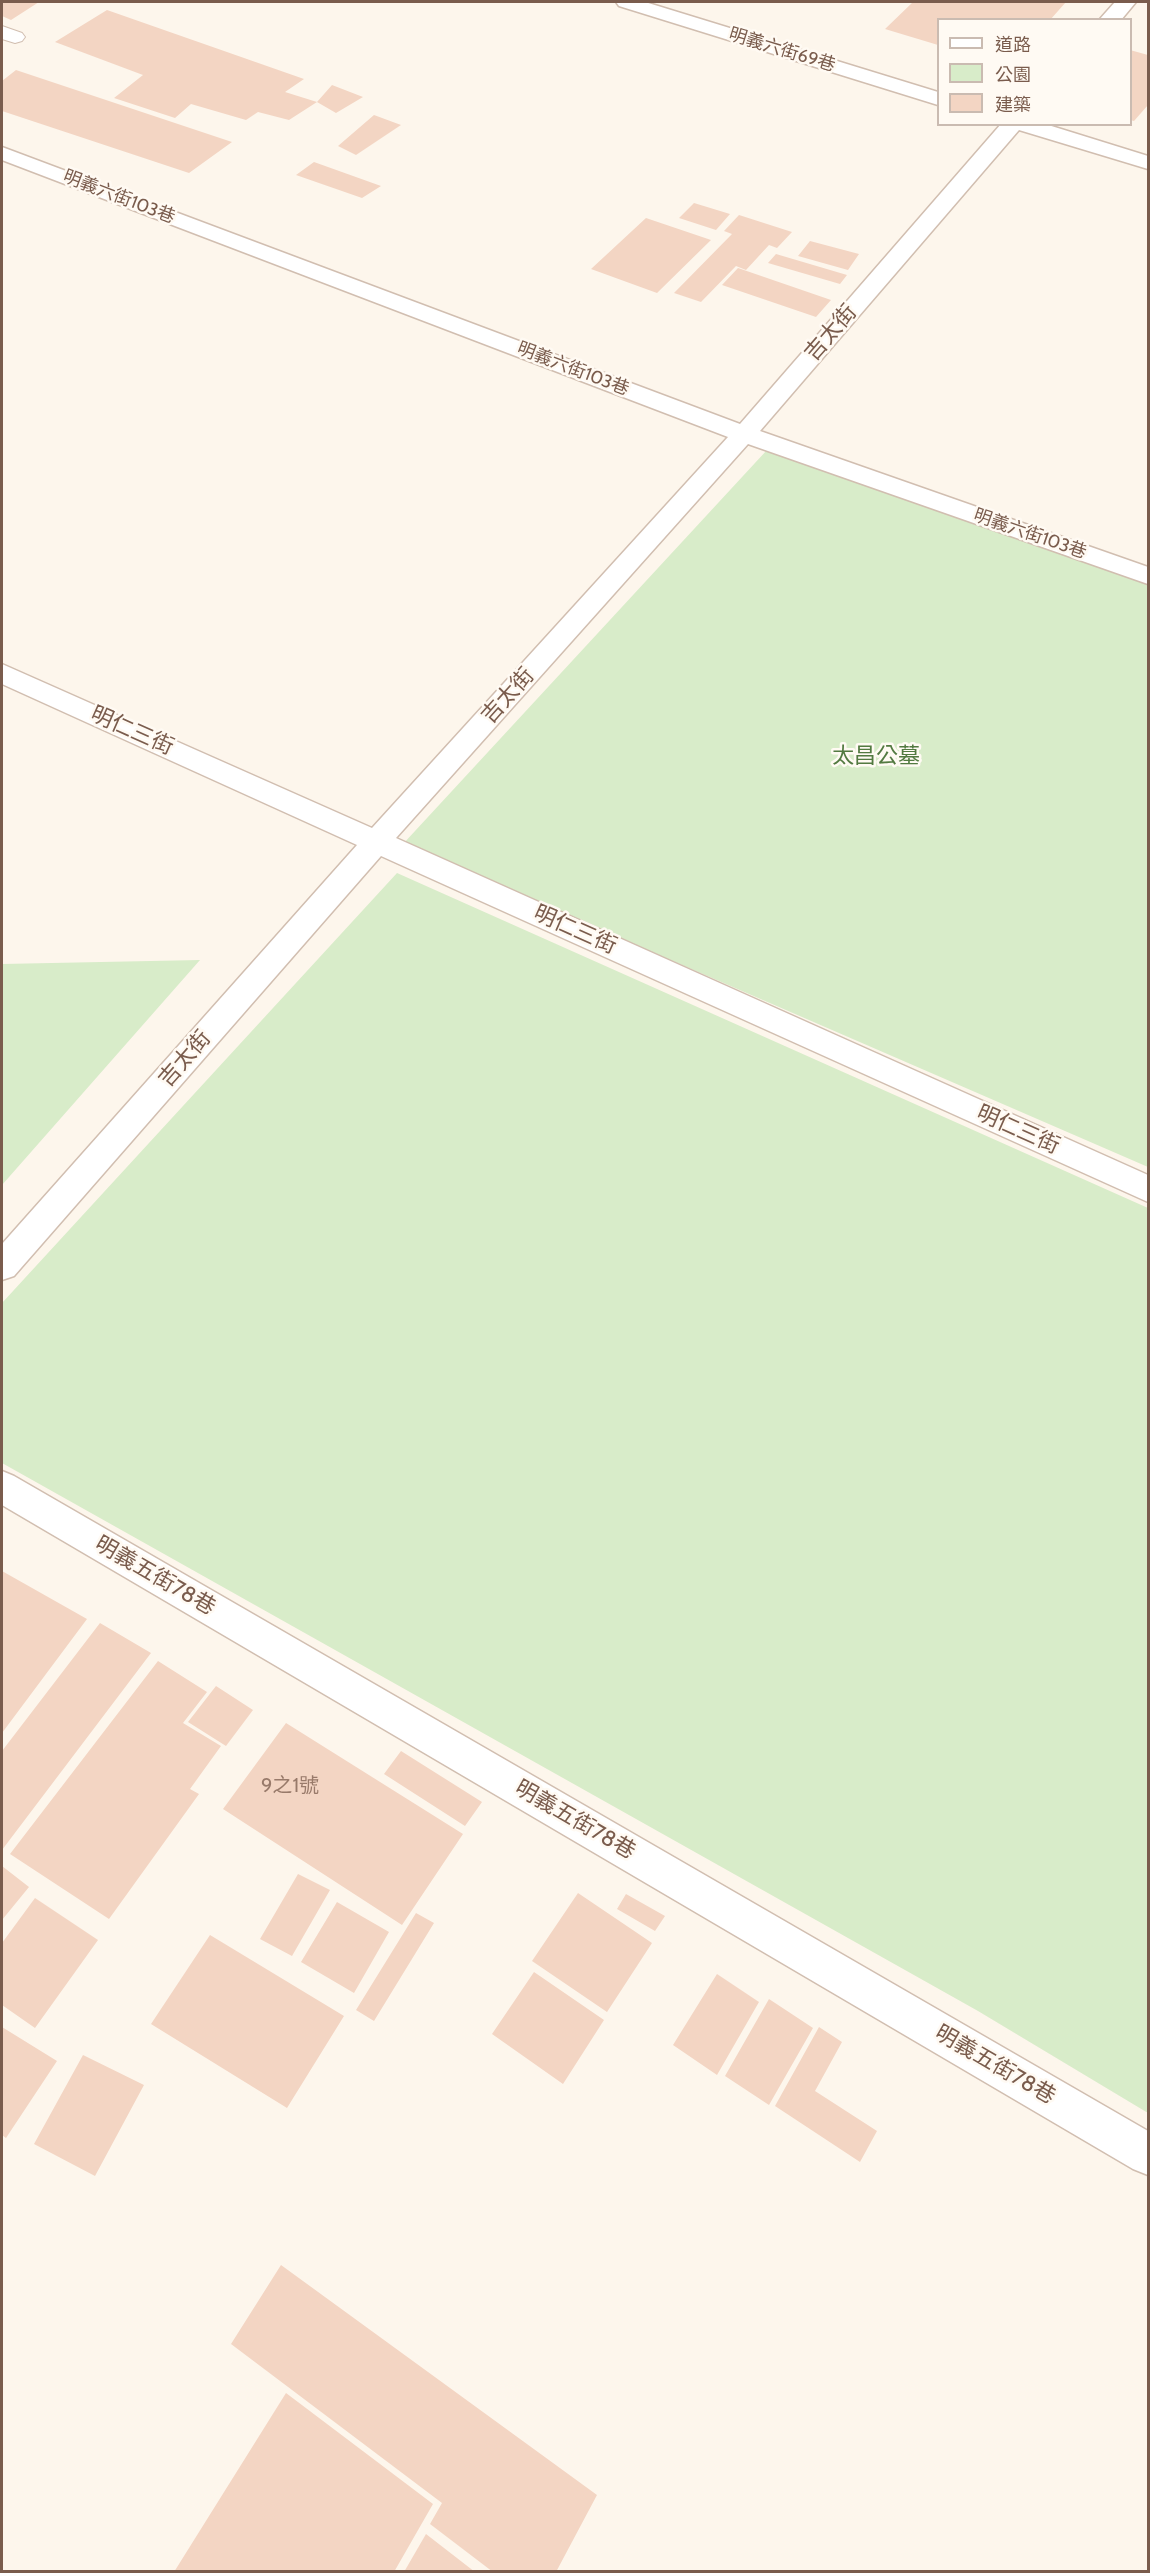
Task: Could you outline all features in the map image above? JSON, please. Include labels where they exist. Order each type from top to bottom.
[{"type":"street","name":"明義六街69巷","points":[[626,2],[937,98]]},
{"type":"street","points":[[1111,18],[1126,2]]},
{"type":"street","name":"吉太街","points":[[2,1266],[377,841],[744,434],[1011,126]]},
{"type":"street","points":[[1027,126],[1149,164]]},
{"type":"street","name":"明義六街103巷","points":[[2,153],[744,434],[1149,576]]},
{"type":"street","name":"明仁三街","points":[[2,673],[1149,1189]]},
{"type":"street","name":"明義五街78巷","points":[[2,1487],[1149,2154]]},
{"type":"green space","name":"太昌公墓","points":[[779,437],[1148,569],[1148,1167],[403,844]]},
{"type":"green space","points":[[397,873],[1148,1208],[1148,2113],[978,2011],[2,1463],[2,1303]]},
{"type":"green space","points":[[200,960],[2,1185],[2,964]]},
{"type":"building","points":[[2,2],[39,2],[11,20],[2,16]]},
{"type":"building","points":[[913,2],[1066,2],[1052,18],[937,18],[937,45],[885,29]]},
{"type":"building","points":[[107,10],[304,79],[285,92],[317,102],[289,120],[258,112],[246,120],[191,104],[175,118],[114,98],[143,75],[55,42]]},
{"type":"building","points":[[1132,51],[1148,55],[1148,105],[1132,120]]},
{"type":"building","points":[[16,70],[232,142],[189,173],[2,111],[2,81]]},
{"type":"building","points":[[332,85],[363,97],[336,113],[317,102]]},
{"type":"building","points":[[374,115],[401,125],[356,155],[338,146]]},
{"type":"building","points":[[314,162],[381,186],[362,198],[296,175]]},
{"type":"building","points":[[694,203],[730,214],[716,230],[679,218]]},
{"type":"building","points":[[739,215],[792,232],[777,248],[769,245],[746,270],[736,266],[701,302],[674,293],[732,234],[724,231]]},
{"type":"building","points":[[646,218],[711,240],[657,293],[591,269]]},
{"type":"building","points":[[810,241],[859,254],[848,270],[798,256]]},
{"type":"building","points":[[776,254],[847,275],[840,284],[768,263]]},
{"type":"building","points":[[738,268],[831,300],[816,317],[722,285]]},
{"type":"building","points":[[2,1571],[87,1619],[2,1733]]},
{"type":"building","points":[[100,1623],[151,1653],[2,1850],[2,1751]]},
{"type":"building","points":[[158,1661],[207,1692],[183,1723],[221,1746],[190,1789],[199,1794],[109,1919],[10,1854]]},
{"type":"building","points":[[216,1686],[253,1710],[226,1746],[188,1722]]},
{"type":"building","points":[[286,1723],[463,1834],[402,1925],[223,1809]]},
{"type":"building","points":[[401,1751],[482,1802],[465,1826],[384,1774]]},
{"type":"building","points":[[2,1866],[29,1887],[2,1920]]},
{"type":"building","points":[[298,1874],[330,1890],[292,1956],[260,1939]]},
{"type":"building","points":[[578,1893],[652,1943],[607,2012],[532,1961]]},
{"type":"building","points":[[626,1894],[665,1916],[655,1931],[617,1909]]},
{"type":"building","points":[[35,1898],[98,1940],[35,2028],[2,2005],[2,1943]]},
{"type":"building","points":[[337,1902],[389,1932],[354,1993],[301,1962]]},
{"type":"building","points":[[416,1913],[434,1923],[374,2021],[356,2010]]},
{"type":"building","points":[[210,1935],[344,2016],[287,2108],[151,2024]]},
{"type":"building","points":[[534,1972],[604,2020],[563,2084],[492,2034]]},
{"type":"building","points":[[717,1974],[759,2002],[717,2075],[673,2045]]},
{"type":"building","points":[[769,1999],[813,2028],[769,2105],[725,2076]]},
{"type":"building","points":[[2,2027],[57,2061],[6,2138],[2,2135]]},
{"type":"building","points":[[819,2027],[842,2042],[815,2091],[877,2131],[860,2162],[775,2106]]},
{"type":"building","points":[[83,2055],[144,2085],[95,2176],[34,2144]]},
{"type":"building","points":[[281,2265],[597,2495],[556,2572],[493,2572],[430,2524],[442,2503],[231,2344]]},
{"type":"building","points":[[286,2393],[433,2504],[394,2572],[174,2572]]},
{"type":"building","points":[[426,2534],[475,2572],[404,2572]]}]
